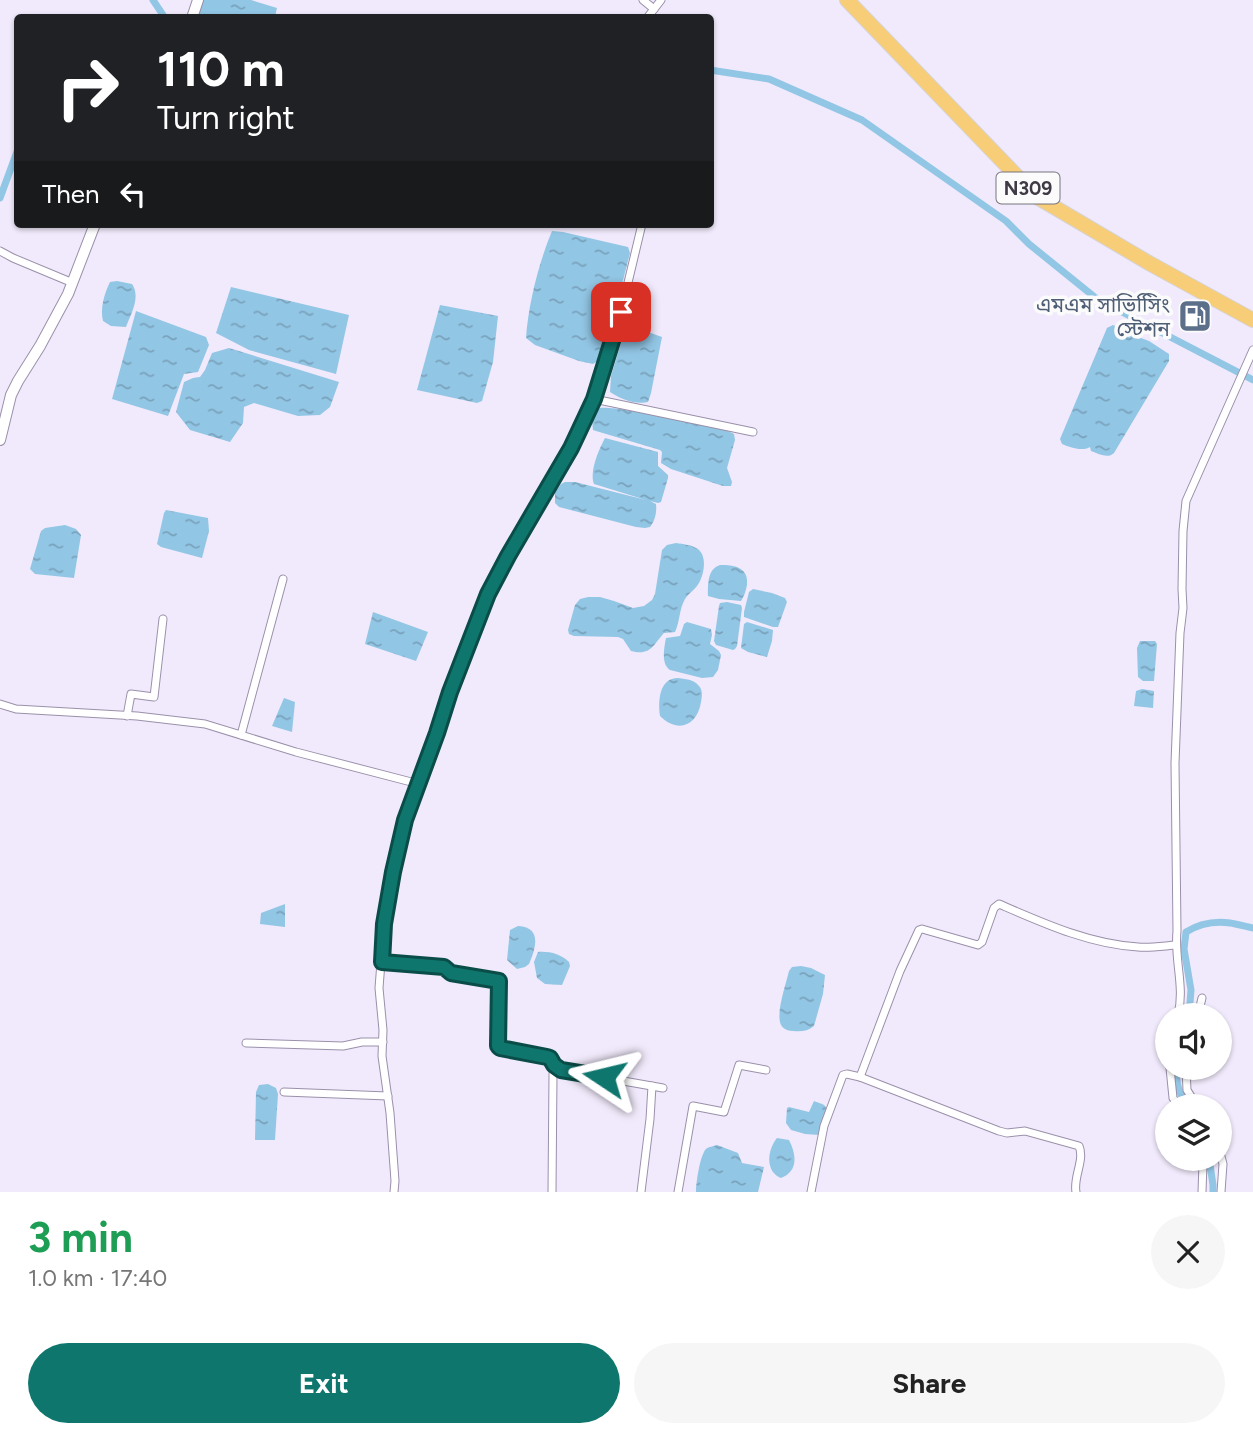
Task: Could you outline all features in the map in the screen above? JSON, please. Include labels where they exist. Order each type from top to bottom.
[{"type":"highway","name":"N309","points":[[847,0],[1037,197],[1253,320]]},
{"type":"street","points":[[643,0],[654,9]]},
{"type":"street","points":[[650,14],[661,0]]},
{"type":"street","points":[[0,440],[11,395],[73,282],[93,228]]},
{"type":"street","points":[[394,1192],[379,988],[384,924],[405,820],[488,594],[571,448],[594,399],[621,312],[641,228]]},
{"type":"street","points":[[0,251],[73,282]]},
{"type":"street","points":[[1180,1003],[1176,945],[1175,763],[1186,501],[1253,350]]},
{"type":"street","points":[[594,399],[752,432]]},
{"type":"street","points":[[241,735],[283,579]]},
{"type":"street","points":[[127,716],[131,694],[154,697],[163,619]]},
{"type":"street","points":[[0,704],[16,709],[205,724],[296,752],[419,784]]},
{"type":"street","points":[[860,1077],[900,971],[919,930],[978,945],[982,942],[994,908],[999,904],[1075,935],[1139,947],[1176,945]]},
{"type":"street","points":[[382,962],[444,967],[451,973],[499,981],[500,1048],[550,1058],[561,1070],[663,1087]]},
{"type":"street","points":[[1201,1003],[1202,998]]},
{"type":"street","points":[[246,1043],[343,1046],[383,1042]]},
{"type":"street","points":[[552,1192],[554,1065]]},
{"type":"street","points":[[678,1192],[692,1106],[724,1112],[739,1065],[766,1070]]},
{"type":"street","points":[[811,1192],[824,1126],[844,1075],[860,1077],[1007,1133],[1025,1131],[1079,1146],[1081,1154],[1076,1174],[1076,1192]]},
{"type":"street","points":[[641,1192],[652,1086]]},
{"type":"street","points":[[284,1092],[388,1096]]},
{"type":"street","points":[[1202,1192],[1203,1171]]},
{"type":"street","points":[[1222,1192],[1223,1171]]},
{"type":"water","points":[[203,0],[251,0],[277,8],[276,14],[198,14]]},
{"type":"water","points":[[552,231],[628,247],[630,253],[607,343],[601,359],[593,364],[535,345],[526,338],[535,284]]},
{"type":"water","points":[[110,282],[132,284],[136,294],[126,327],[111,326],[103,321],[102,316],[106,291]]},
{"type":"water","points":[[231,287],[349,315],[336,374],[249,350],[216,333]]},
{"type":"water","points":[[440,305],[498,316],[493,362],[482,401],[477,403],[417,390]]},
{"type":"water","points":[[136,311],[206,337],[209,345],[198,372],[184,374],[168,416],[112,399]]},
{"type":"water","points":[[1113,325],[1138,336],[1138,339],[1149,341],[1169,354],[1169,361],[1114,453],[1106,456],[1091,451],[1090,447],[1079,449],[1062,444],[1060,439],[1107,328]]},
{"type":"water","points":[[628,329],[662,337],[648,402],[628,401],[610,392],[611,376],[624,333]]},
{"type":"water","points":[[229,348],[339,382],[330,407],[320,415],[298,416],[254,403],[244,407],[243,423],[230,442],[190,430],[176,412],[184,382],[200,377],[212,353]]},
{"type":"water","points":[[600,408],[668,417],[734,434],[735,440],[727,468],[731,486],[723,486],[671,469],[661,463],[660,450],[593,430],[592,420]]},
{"type":"water","points":[[605,438],[658,452],[658,466],[668,478],[661,502],[650,501],[656,504],[656,513],[650,527],[636,527],[559,507],[555,503],[555,492],[565,482],[575,482],[646,500],[594,484],[594,467]]},
{"type":"water","points":[[166,510],[208,518],[209,531],[202,558],[157,544]]},
{"type":"water","points":[[65,525],[76,529],[81,535],[74,578],[35,574],[30,569],[41,531]]},
{"type":"water","points":[[676,543],[698,549],[703,557],[704,567],[699,582],[683,603],[675,632],[664,633],[651,648],[643,652],[631,651],[623,639],[618,637],[569,634],[575,605],[580,599],[600,597],[633,608],[644,606],[652,600],[662,550],[667,545]]},
{"type":"water","points":[[720,565],[740,568],[746,574],[747,585],[741,601],[708,596],[710,574]]},
{"type":"water","points":[[753,589],[785,598],[787,602],[778,627],[744,617],[749,592]]},
{"type":"water","points":[[720,603],[741,605],[742,608],[737,646],[733,650],[716,645],[714,641]]},
{"type":"water","points":[[373,612],[428,632],[416,661],[365,644]]},
{"type":"water","points":[[687,622],[711,629],[710,644],[721,655],[718,670],[713,677],[702,678],[670,670],[665,664],[666,638],[680,636]]},
{"type":"water","points":[[747,622],[773,630],[767,657],[741,648],[744,624]]},
{"type":"water","points":[[1140,641],[1155,641],[1157,644],[1154,681],[1143,681],[1138,677],[1137,648]]},
{"type":"water","points":[[677,678],[695,682],[702,694],[695,717],[691,722],[679,726],[666,721],[660,716],[659,710],[663,687],[666,682]]},
{"type":"water","points":[[1136,691],[1154,691],[1153,708],[1134,706]]},
{"type":"water","points":[[284,698],[295,702],[292,732],[272,726]]},
{"type":"water","points":[[285,904],[285,927],[260,924],[261,913]]},
{"type":"water","points":[[518,926],[531,930],[535,945],[529,964],[517,969],[507,960],[510,930]]},
{"type":"water","points":[[538,952],[555,954],[569,962],[570,966],[562,985],[545,984],[537,978],[534,962]]},
{"type":"water","points":[[801,966],[825,975],[823,994],[814,1026],[804,1031],[791,1031],[781,1024],[781,1004],[789,971],[792,967]]},
{"type":"water","points":[[268,1084],[276,1088],[278,1094],[275,1140],[255,1140],[256,1092],[259,1085]]},
{"type":"water","points":[[814,1101],[824,1105],[826,1109],[819,1135],[791,1130],[786,1123],[787,1108],[809,1112]]},
{"type":"water","points":[[777,1138],[789,1140],[794,1156],[791,1171],[781,1178],[772,1171],[769,1160],[771,1148]]},
{"type":"water","points":[[717,1145],[738,1153],[742,1163],[764,1167],[758,1192],[696,1192],[704,1152]]},
{"type":"waterway","points":[[153,0],[162,14]]},
{"type":"waterway","points":[[714,71],[769,79],[862,120],[1006,221],[1029,244],[1097,299],[1253,380]]},
{"type":"waterway","points":[[0,198],[14,160]]},
{"type":"waterway","points":[[1190,1003],[1191,990],[1184,949],[1186,932],[1219,922],[1253,928]]},
{"type":"waterway","points":[[1177,1080],[1181,1094]]},
{"type":"waterway","points":[[1211,1171],[1213,1192]]},
{"type":"place","name":"এমএম সাভ‌িসি‌িং স্ট‌েশন","points":[[1195,316]]},
{"type":"route","points":[[604,1077],[561,1070],[550,1058],[500,1048],[499,981],[451,973],[446,967],[382,962],[384,924],[405,820],[450,692],[488,594],[571,448],[594,399],[621,312]]}]
